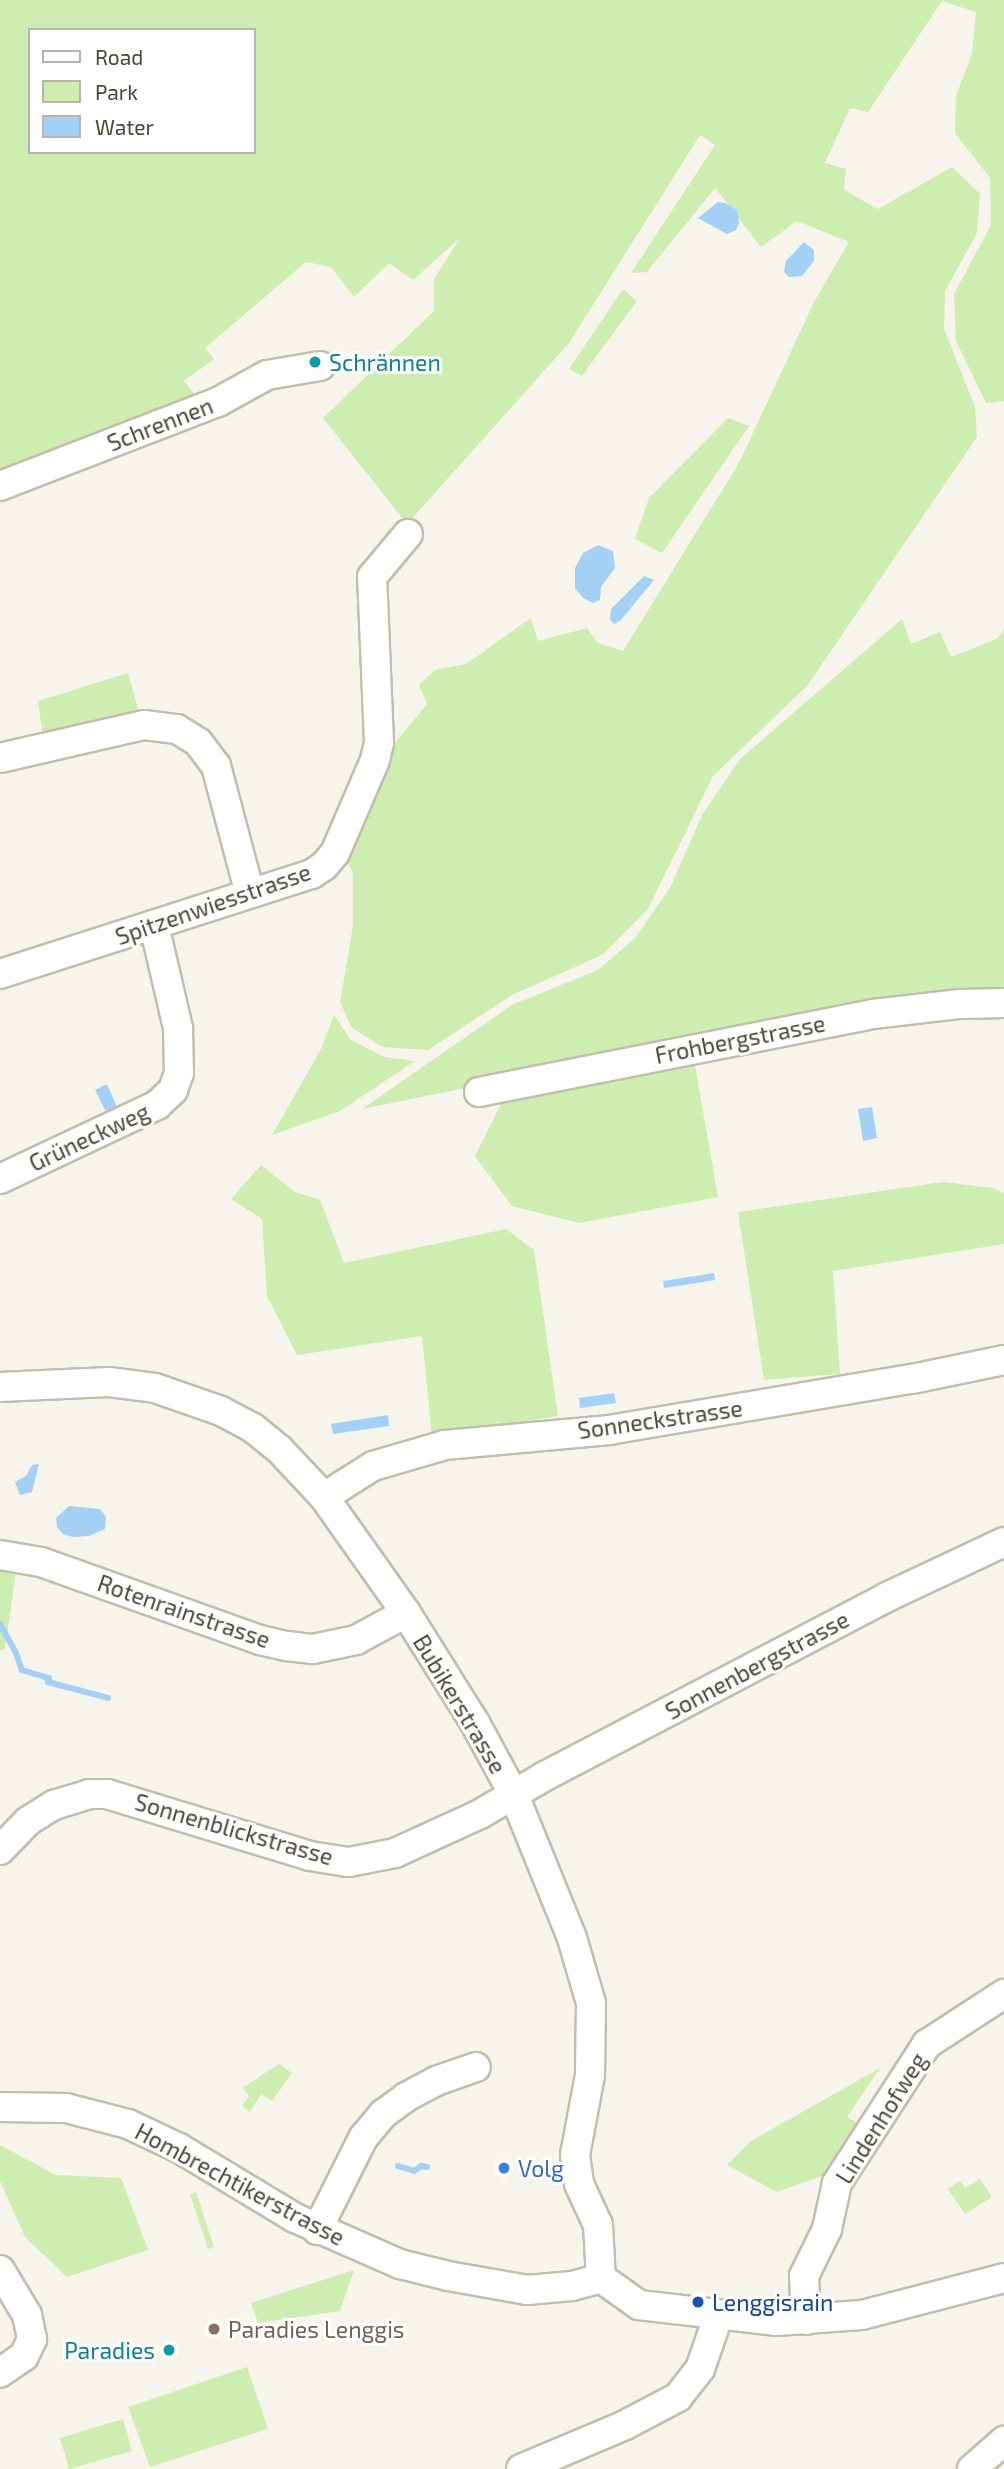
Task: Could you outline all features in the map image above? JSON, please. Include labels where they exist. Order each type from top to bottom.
[{"type":"street","name":"Schrennen","points":[[0,486],[218,402],[267,375],[320,366]]},
{"type":"street","name":"Spitzenwiesstrasse","points":[[0,974],[312,873],[335,853],[375,760],[379,742],[372,577],[408,534]]},
{"type":"street","points":[[0,758],[144,725],[177,729],[198,742],[216,766],[250,894]]},
{"type":"street","name":"Grüneckweg","points":[[0,1179],[157,1105],[173,1090],[179,1073],[178,1028],[154,925]]},
{"type":"street","name":"Frohbergstrasse","points":[[479,1092],[873,1014],[960,1004],[1004,1003]]},
{"type":"street","name":"Sonneckstrasse","points":[[324,1497],[373,1466],[445,1445],[609,1430],[909,1380],[1004,1360]]},
{"type":"street","name":"Bubikerstrasse","points":[[0,1387],[108,1382],[155,1388],[195,1401],[253,1428],[279,1449],[324,1497],[406,1613],[475,1723],[514,1795],[572,1938],[591,2003],[590,2075],[575,2155],[579,2184],[598,2225],[601,2278]]},
{"type":"street","name":"Sonnenbergstrasse","points":[[514,1795],[877,1602],[1004,1542]]},
{"type":"street","name":"Rotenrainstrasse","points":[[0,1555],[41,1562],[164,1603],[260,1640],[287,1646],[313,1649],[356,1640],[406,1613]]},
{"type":"street","name":"Sonnenblickstrasse","points":[[0,1850],[28,1821],[54,1805],[89,1794],[107,1794],[310,1856],[349,1862],[374,1860],[480,1814],[514,1795]]},
{"type":"street","name":"Lindenhofweg","points":[[806,2320],[804,2276],[827,2229],[837,2183],[927,2044],[1004,1994]]},
{"type":"street","points":[[317,2230],[363,2138],[383,2114],[406,2096],[436,2081],[476,2067]]},
{"type":"street","name":"Hombrechtikerstrasse","points":[[0,2107],[66,2108],[128,2124],[179,2148],[317,2230],[400,2264],[448,2276],[527,2290],[572,2286],[601,2278]]},
{"type":"street","points":[[0,2270],[27,2315],[32,2339],[24,2356],[0,2373]]},
{"type":"street","points":[[601,2278],[639,2305],[718,2317],[806,2320],[897,2308],[1004,2278]]},
{"type":"street","points":[[521,2469],[625,2425],[678,2397],[700,2369],[718,2317]]},
{"type":"street","points":[[972,2469],[1004,2441]]},
{"type":"green space","points":[[0,0],[1004,0],[1004,401],[986,403],[956,341],[954,294],[991,225],[990,178],[955,133],[956,96],[972,54],[976,12],[942,1],[868,112],[850,108],[825,163],[846,169],[844,190],[878,209],[952,167],[980,194],[977,233],[945,291],[944,329],[975,407],[977,437],[807,686],[713,776],[648,909],[602,955],[512,995],[428,1050],[383,1047],[352,1028],[340,1002],[353,926],[353,874],[344,853],[390,749],[427,704],[419,685],[435,670],[466,664],[531,618],[538,641],[587,628],[598,643],[623,651],[739,463],[814,302],[849,242],[797,221],[761,247],[715,188],[647,272],[631,273],[715,145],[700,135],[569,343],[407,524],[323,418],[434,311],[434,279],[460,238],[413,280],[389,263],[354,297],[331,267],[306,262],[205,348],[214,359],[184,381],[203,405],[0,480]]},
{"type":"green space","points":[[623,289],[637,301],[582,376],[569,369]]},
{"type":"green space","points":[[728,418],[749,426],[662,553],[635,539],[649,498]]},
{"type":"green space","points":[[902,619],[911,644],[940,632],[951,657],[997,639],[1004,629],[1004,992],[933,993],[362,1109],[512,1005],[598,970],[635,938],[670,888],[702,815],[740,759]]},
{"type":"green space","points":[[128,673],[140,716],[43,738],[38,701]]},
{"type":"green space","points":[[334,1015],[351,1040],[384,1057],[415,1061],[340,1111],[272,1135],[321,1049]]},
{"type":"green space","points":[[694,1060],[718,1197],[579,1223],[512,1206],[475,1156],[504,1098]]},
{"type":"green space","points":[[261,1165],[295,1192],[320,1200],[344,1263],[506,1229],[534,1250],[558,1416],[432,1437],[422,1336],[297,1355],[267,1296],[262,1219],[231,1199]]},
{"type":"green space","points":[[943,1182],[993,1188],[1004,1193],[1004,1244],[833,1271],[840,1374],[764,1380],[738,1212]]},
{"type":"green space","points":[[0,1564],[17,1565],[5,1649],[0,1650]]},
{"type":"green space","points":[[279,2064],[292,2073],[272,2101],[261,2094],[250,2112],[242,2106],[249,2096],[243,2088]]},
{"type":"green space","points":[[880,2068],[847,2117],[864,2127],[833,2172],[777,2192],[727,2165],[751,2141]]},
{"type":"green space","points":[[0,2145],[56,2175],[121,2178],[148,2250],[67,2277],[25,2237],[0,2181]]},
{"type":"green space","points":[[980,2179],[992,2197],[965,2214],[948,2189],[960,2181],[965,2188]]},
{"type":"green space","points":[[196,2192],[214,2247],[208,2249],[190,2194]]},
{"type":"green space","points":[[354,2270],[340,2311],[258,2323],[251,2303]]},
{"type":"green space","points":[[247,2367],[268,2429],[150,2467],[128,2407]]},
{"type":"green space","points":[[123,2419],[132,2451],[69,2469],[60,2438]]},
{"type":"water","points":[[718,202],[737,210],[739,223],[736,230],[727,234],[698,218]]},
{"type":"water","points":[[804,242],[814,250],[814,261],[802,276],[789,277],[784,272],[786,261]]},
{"type":"water","points":[[598,545],[613,551],[615,568],[601,587],[600,600],[593,603],[583,598],[575,588],[575,568],[583,553]]},
{"type":"water","points":[[644,576],[654,580],[620,621],[614,624],[610,619],[611,609]]},
{"type":"water","points":[[107,1084],[117,1107],[106,1112],[95,1090]]},
{"type":"water","points":[[872,1107],[877,1138],[863,1141],[858,1109]]},
{"type":"water","points":[[714,1273],[715,1280],[664,1288],[663,1281]]},
{"type":"water","points":[[614,1393],[616,1403],[580,1408],[579,1398]]},
{"type":"water","points":[[388,1415],[389,1426],[333,1434],[331,1424]]},
{"type":"water","points":[[39,1464],[32,1492],[20,1495],[15,1482],[26,1476],[32,1465]]},
{"type":"water","points":[[69,1506],[100,1509],[106,1517],[105,1529],[89,1536],[73,1537],[63,1534],[57,1527],[56,1518]]},
{"type":"waterway","points":[[0,1624],[22,1670],[49,1678],[48,1682],[108,1698]]},
{"type":"waterway","points":[[398,2166],[414,2171],[421,2166],[427,2167]]},
{"type":"place","name":"Schrännen","points":[[315,362]]},
{"type":"place","name":"Volg","points":[[504,2168]]},
{"type":"place","name":"Lenggisrain","points":[[698,2302]]},
{"type":"place","name":"Paradies Lenggis","points":[[214,2329]]},
{"type":"place","name":"Paradies","points":[[169,2350]]}]
